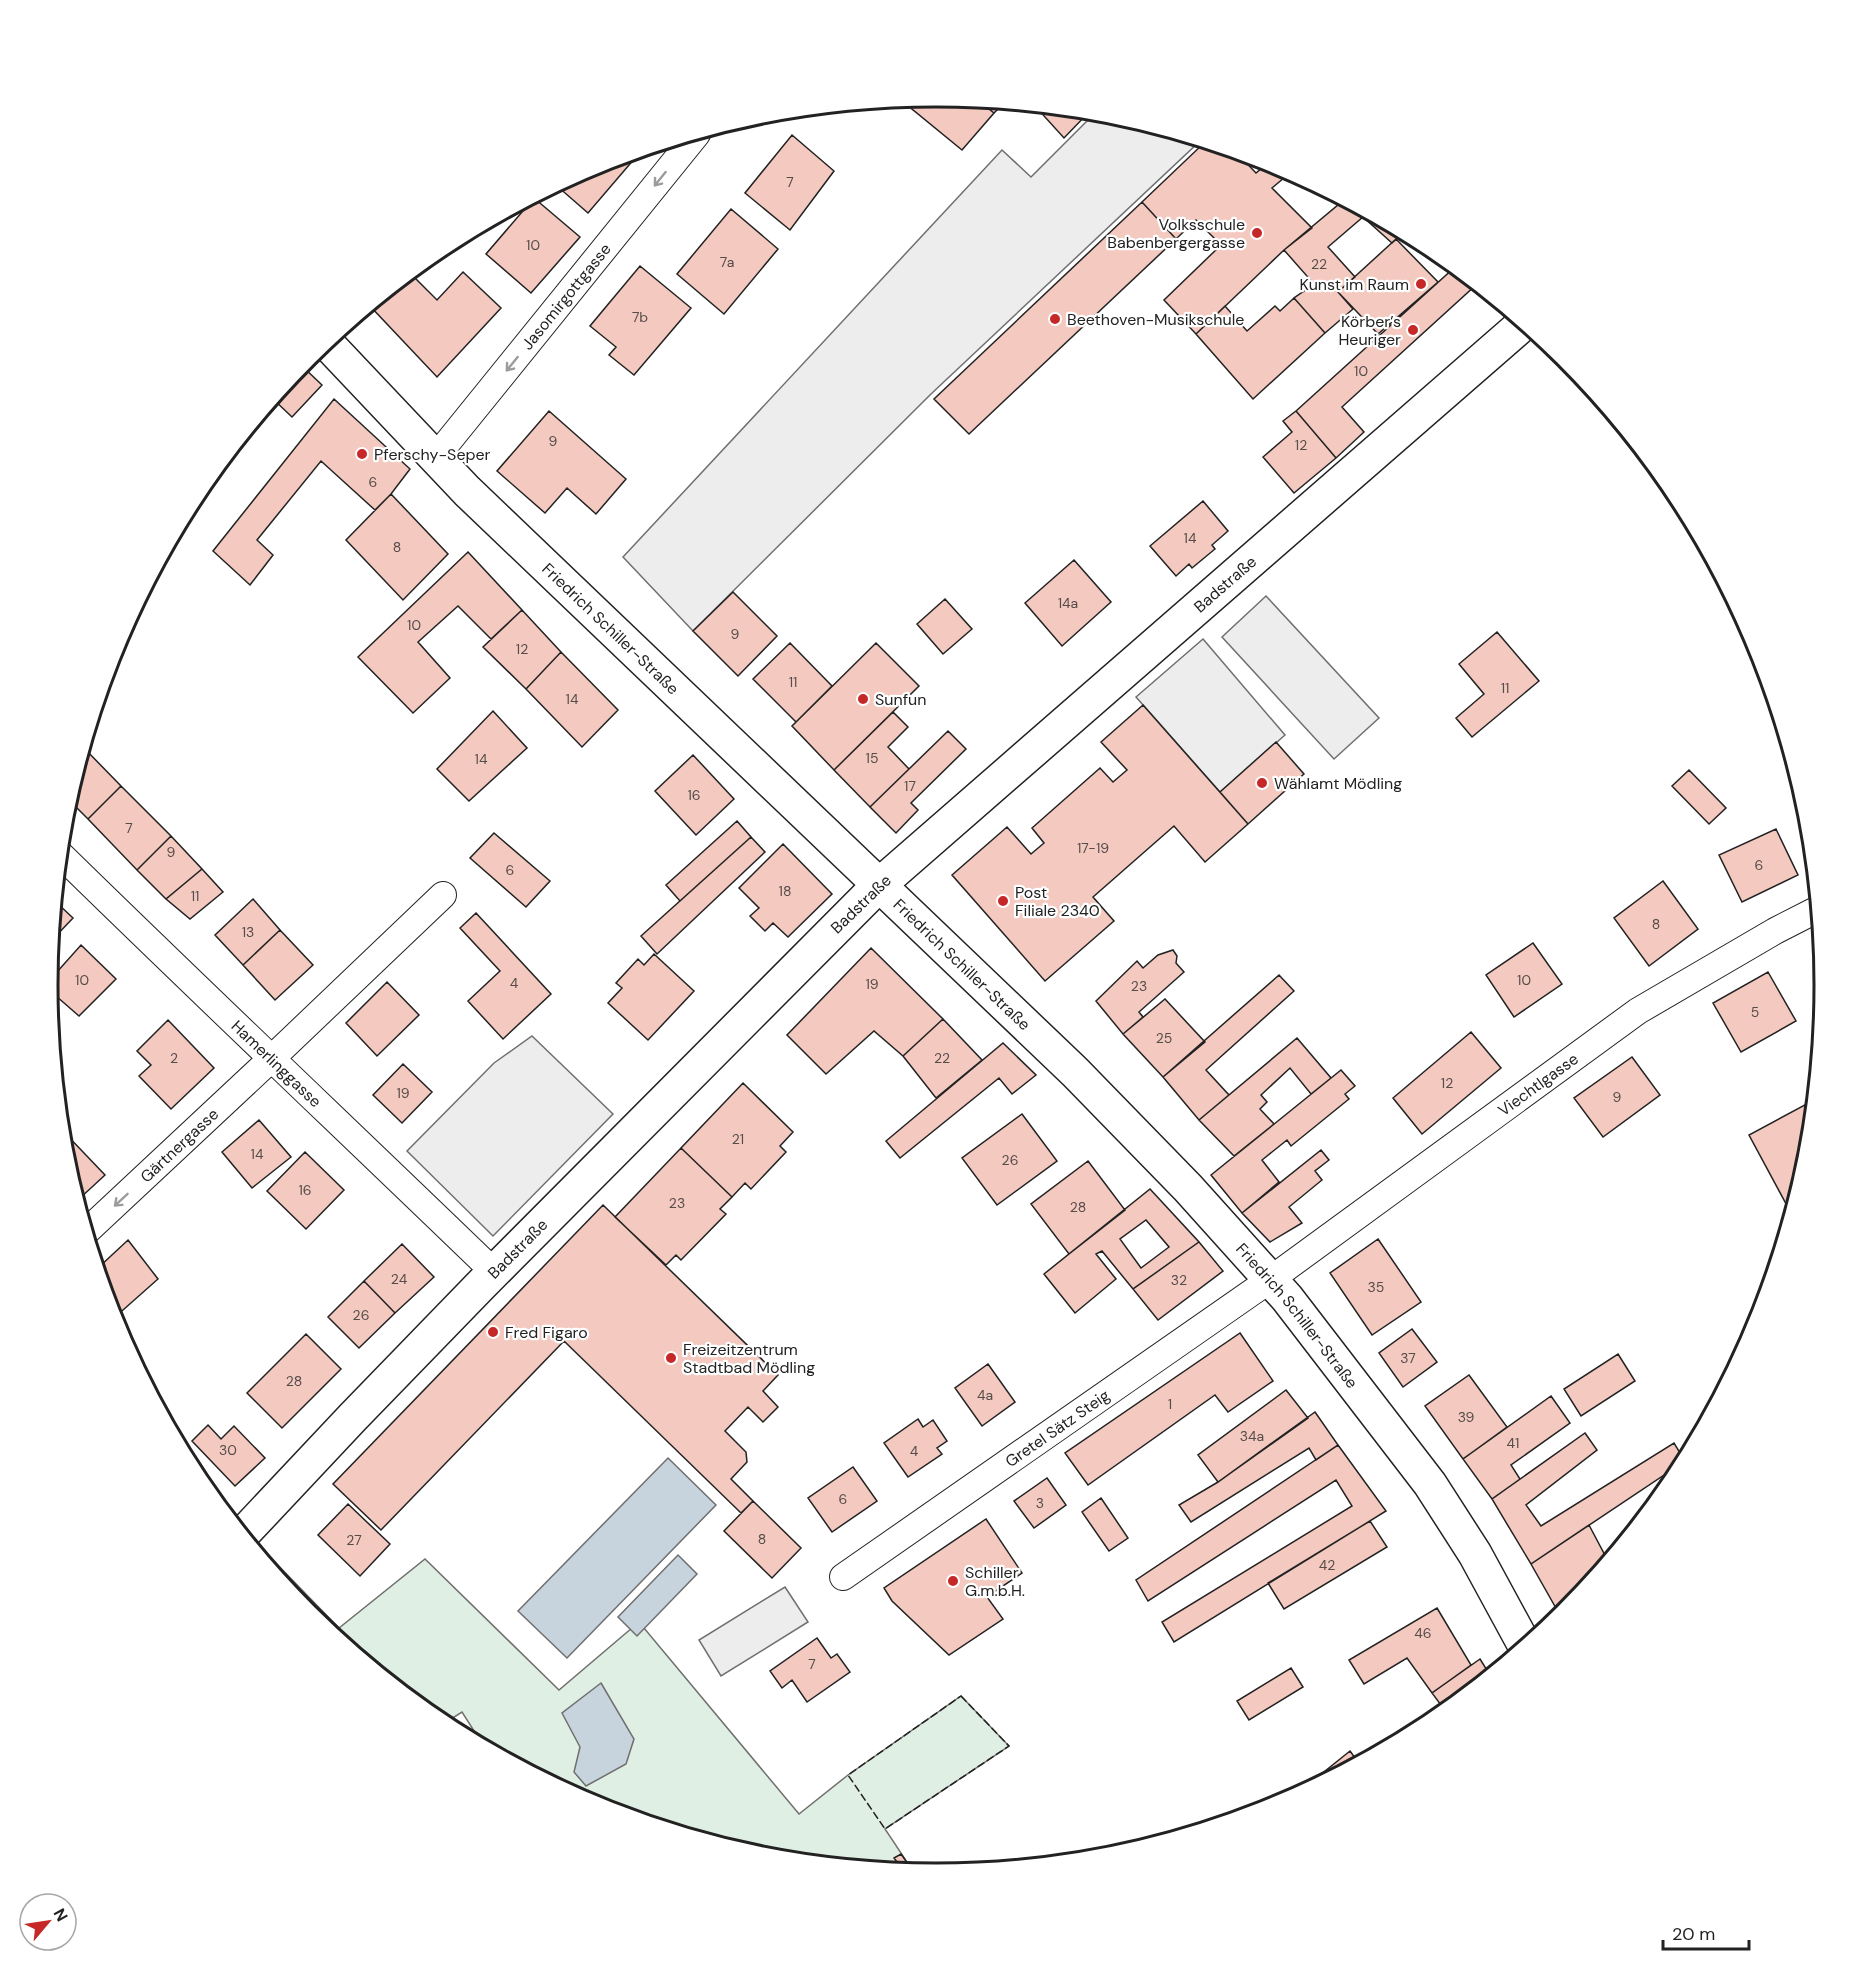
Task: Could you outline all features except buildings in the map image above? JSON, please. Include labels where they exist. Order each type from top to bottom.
[{"type":"main road","name":"Badstraße","points":[[248,1529],[494,1272],[878,886],[1518,328]]},
{"type":"main road","name":"Friedrich Schiller-Straße","points":[[332,349],[466,491],[1075,1072],[1158,1156],[1271,1279],[1430,1484],[1475,1554],[1521,1639]]},
{"type":"street","name":"Jasomirgottgasse","points":[[435,459],[690,143]]},
{"type":"street","name":"Hamerlinggasse","points":[[67,861],[271,1059],[408,1186],[494,1272]]},
{"type":"street","name":"Gärtnergasse","points":[[92,1226],[443,895]]},
{"type":"street","name":"Viechtlgasse","points":[[1271,1279],[1638,1011],[1775,931],[1811,912]]},
{"type":"street","name":"Gretel Sätz Steig","points":[[843,1577],[1271,1279]]},
{"type":"green space","points":[[425,1559],[559,1690],[639,1622],[799,1814],[848,1775],[961,1696],[1009,1746],[885,1829],[907,1862],[879,1861],[765,1846],[709,1833],[654,1816],[601,1796],[497,1745],[474,1730],[462,1712],[453,1718],[449,1715],[402,1682],[339,1628]]},
{"type":"green space","points":[[273,1560],[333,1621],[316,1606]]},
{"type":"shaded area","points":[[1087,121],[1164,137],[1194,146],[931,394],[693,631],[623,557],[1002,150],[1031,177]]},
{"type":"shaded area","points":[[1266,596],[1379,718],[1334,759],[1222,637]]},
{"type":"shaded area","points":[[1203,639],[1285,735],[1220,792],[1136,697]]},
{"type":"shaded area","points":[[532,1036],[613,1114],[493,1236],[407,1151],[494,1063]]},
{"type":"shaded area","points":[[668,1458],[716,1505],[567,1658],[518,1611]]},
{"type":"shaded area","points":[[678,1555],[697,1574],[637,1636],[618,1617]]},
{"type":"shaded area","points":[[785,1587],[808,1622],[721,1676],[699,1640]]},
{"type":"shaded area","points":[[601,1683],[634,1739],[626,1764],[586,1786],[574,1772],[580,1747],[562,1713]]},
{"type":"fence","points":[[961,1696],[1009,1746],[885,1829],[848,1775],[961,1696]]},
{"type":"place","name":"Volksschule Babenbergergasse","points":[[1257,233]]},
{"type":"place","name":"Kunst im Raum","points":[[1421,284]]},
{"type":"place","name":"Beethoven-Musikschule","points":[[1055,319]]},
{"type":"place","name":"Körber’s Heuriger","points":[[1413,330]]},
{"type":"place","name":"Pferschy-Seper","points":[[362,454]]},
{"type":"place","name":"Sunfun","points":[[863,699]]},
{"type":"place","name":"Wählamt Mödling","points":[[1262,783]]},
{"type":"place","name":"Post Filiale 2340","points":[[1003,901]]},
{"type":"place","name":"Fred Figaro","points":[[493,1332]]},
{"type":"place","name":"Freizeitzentrum Stadtbad Mödling","points":[[671,1358]]},
{"type":"place","name":"Schiller G.m.b.H.","points":[[953,1581]]}]
